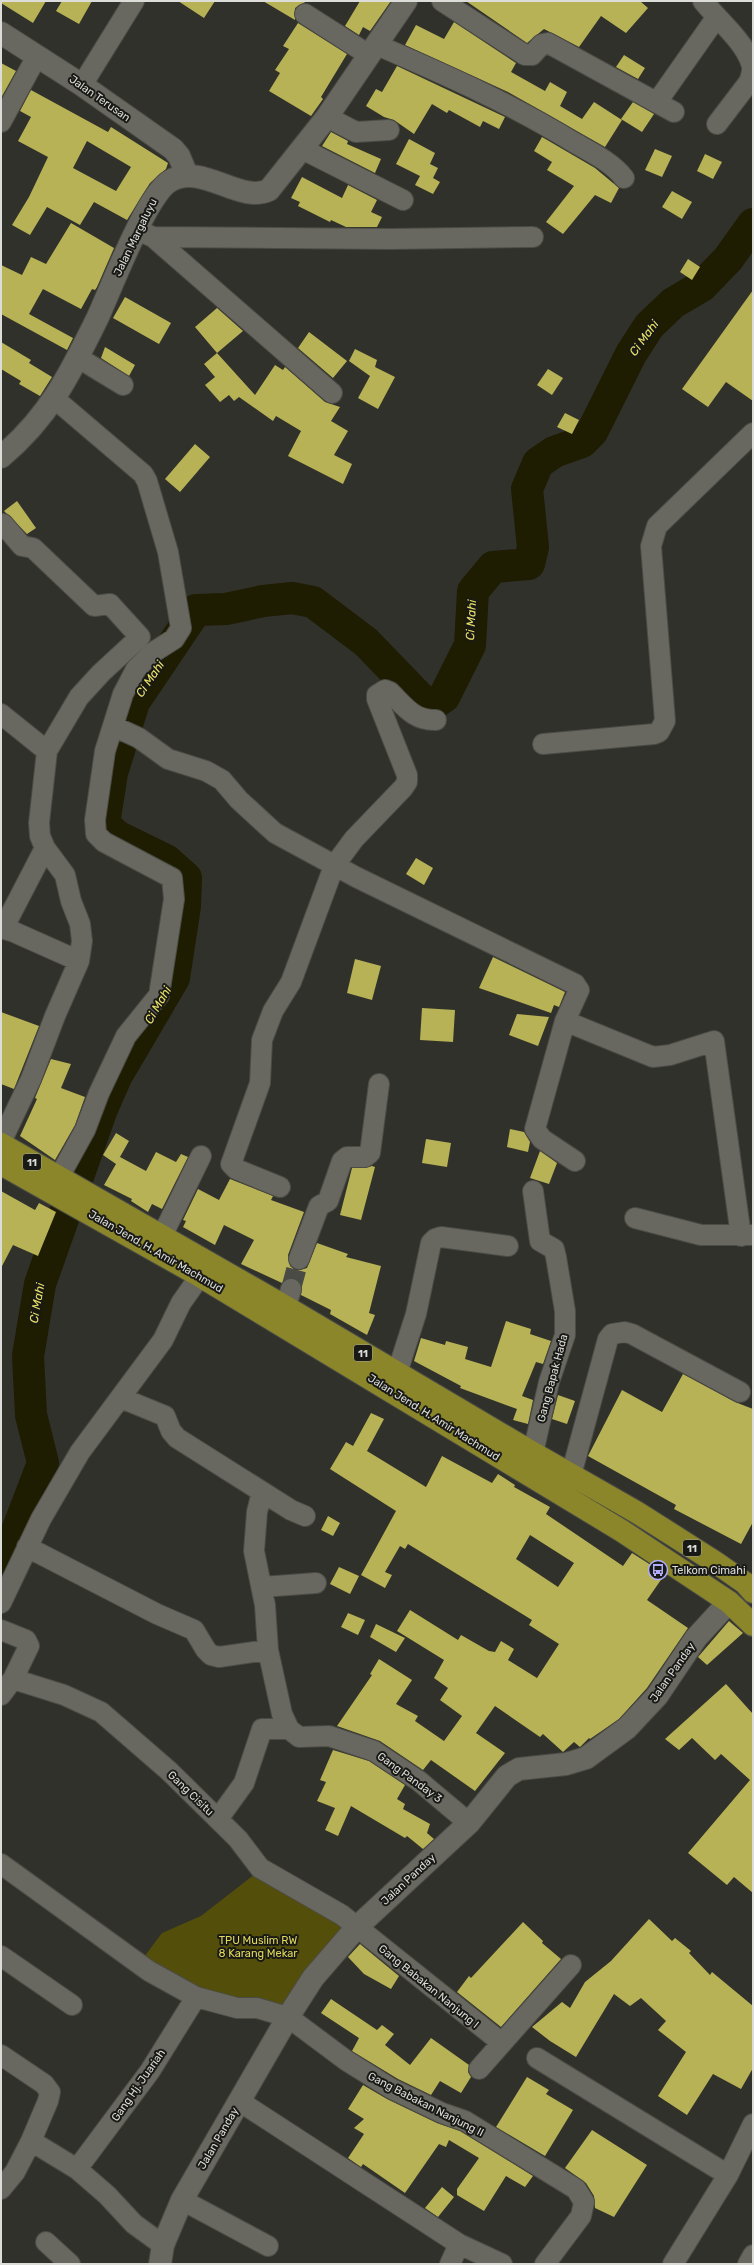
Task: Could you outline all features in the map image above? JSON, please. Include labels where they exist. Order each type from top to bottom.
[{"type":"highway","name":"Jalan Jend. H. Amir Machmud","points":[[1,1143],[60,1184],[200,1276],[622,1531],[729,1602],[753,1625]]},
{"type":"highway","name":"Jalan Jend. H. Amir Machmud","points":[[1,1164],[60,1184]]},
{"type":"highway","name":"Jalan Jend. H. Amir Machmud","points":[[89,1203],[162,1236],[288,1298],[397,1373],[638,1513],[749,1587]]},
{"type":"main road","points":[[187,175],[253,193],[264,193],[274,186],[327,117],[406,1]]},
{"type":"main road","name":"Jalan Terusan","points":[[1,32],[82,85],[173,149],[179,156],[187,175]]},
{"type":"main road","name":"Jalan Margaluyu","points":[[1,457],[26,436],[55,399],[145,234],[154,197],[161,187],[171,180],[187,175]]},
{"type":"main road","name":"Jalan Panday","points":[[162,2254],[182,2200],[288,2017],[313,1978],[357,1927],[469,1822],[507,1776],[519,1769],[566,1764],[586,1758],[622,1733],[657,1696],[696,1638],[729,1602]]},
{"type":"street","points":[[82,85],[134,1]]},
{"type":"street","points":[[442,1],[526,55],[532,55],[542,44],[548,43],[674,112]]},
{"type":"street","points":[[704,1],[716,18],[736,39],[752,64],[752,74],[749,82],[717,124]]},
{"type":"street","points":[[305,14],[373,50],[448,76],[536,119],[589,152],[624,178]]},
{"type":"street","points":[[657,102],[716,18]]},
{"type":"street","points":[[1,122],[37,56]]},
{"type":"street","points":[[327,117],[356,132],[389,130]]},
{"type":"street","points":[[302,149],[403,200]]},
{"type":"street","points":[[145,234],[390,239],[533,237]]},
{"type":"street","points":[[145,234],[332,394]]},
{"type":"street","points":[[77,357],[123,385]]},
{"type":"street","points":[[55,399],[143,474],[147,481],[168,552],[181,628],[174,639],[152,653],[130,679],[116,728],[105,751],[95,820],[96,834],[104,842],[172,878],[174,899],[159,995],[126,1036],[99,1093],[85,1130],[60,1184]]},
{"type":"street","points":[[543,744],[654,734],[662,728],[665,721],[651,546],[652,537],[657,526],[753,433]]},
{"type":"street","points":[[3,524],[22,546],[33,548],[94,606],[110,604],[140,637],[152,653]]},
{"type":"street","points":[[1,1143],[31,1079],[54,1016],[79,961],[82,934],[71,901],[69,886],[65,875],[45,848],[40,836],[39,823],[47,751],[79,697],[101,673],[140,637]]},
{"type":"street","points":[[280,1187],[236,1169],[231,1164],[260,1083],[262,1040],[273,1011],[291,982],[334,866],[354,839],[403,788],[406,782],[407,775],[377,699],[378,695],[385,690],[390,692],[413,715],[420,719],[436,720]]},
{"type":"street","points":[[1,714],[47,751]]},
{"type":"street","points":[[116,728],[139,738],[168,759],[206,771],[222,780],[240,800],[275,833],[334,866],[575,984],[579,990],[565,1022],[535,1129],[542,1140],[575,1161]]},
{"type":"street","points":[[45,848],[2,928],[79,961]]},
{"type":"street","points":[[565,1022],[653,1057],[670,1056],[714,1041],[747,1235],[701,1235],[635,1218]]},
{"type":"street","points":[[299,1259],[319,1206],[328,1201],[342,1161],[347,1157],[365,1157],[370,1153],[379,1084]]},
{"type":"street","points":[[162,1236],[201,1156]]},
{"type":"street","name":"Gang Bapak Hada","points":[[533,1191],[540,1241],[554,1249],[556,1257],[565,1311],[565,1335],[549,1382],[533,1453]]},
{"type":"street","points":[[397,1373],[416,1314],[430,1243],[435,1238],[440,1237],[508,1246]]},
{"type":"street","points":[[3,1590],[28,1547],[41,1519],[80,1452],[163,1340],[181,1303],[200,1276]]},
{"type":"street","points":[[571,1475],[608,1339],[612,1334],[625,1332],[632,1334],[740,1392]]},
{"type":"street","points":[[121,1398],[166,1416],[171,1431],[177,1438],[262,1492],[305,1516]]},
{"type":"street","points":[[262,1492],[257,1512],[254,1551],[262,1587],[268,1650],[282,1714],[294,1733]]},
{"type":"street","points":[[28,1547],[157,1614],[194,1630],[206,1650],[211,1655],[219,1657],[268,1650]]},
{"type":"street","points":[[262,1587],[316,1583]]},
{"type":"street","name":"Jalan Panday","points":[[729,1602],[749,1587]]},
{"type":"street","points":[[1,1630],[26,1640],[29,1644],[13,1679],[1,1695]]},
{"type":"street","name":"Gang Cisitu","points":[[13,1679],[64,1695],[101,1712],[169,1771],[238,1838],[260,1868],[318,1900],[357,1927]]},
{"type":"street","name":"Gang Panday 3","points":[[218,1819],[244,1783],[262,1729],[328,1736],[374,1751],[419,1781],[469,1822]]},
{"type":"street","points":[[1,1864],[150,1971],[196,1997],[237,2008],[257,2008],[288,2017]]},
{"type":"street","name":"Gang Babakan Nanjung I","points":[[357,1927],[502,2043]]},
{"type":"street","points":[[1,1956],[72,2005]]},
{"type":"street","points":[[479,2069],[571,1965]]},
{"type":"street","name":"Gang Hj. Juariah","points":[[77,2170],[150,2071],[196,1997]]},
{"type":"street","name":"Gang Babakan Nanjung II","points":[[288,2017],[347,2061],[392,2089],[442,2113],[465,2121],[576,2190],[584,2202],[581,2216],[545,2264]]},
{"type":"street","points":[[1,2055],[44,2084],[50,2092],[48,2101],[31,2141],[8,2168],[1,2189]]},
{"type":"street","points":[[537,2058],[728,2175]]},
{"type":"street","points":[[239,2101],[459,2244],[502,2264]]},
{"type":"street","points":[[673,2264],[728,2175],[753,2124]]},
{"type":"street","points":[[31,2141],[77,2170],[107,2195],[162,2254]]},
{"type":"street","points":[[182,2200],[268,2246]]},
{"type":"street","points":[[46,2242],[70,2264]]},
{"type":"street","points":[[450,2264],[459,2244]]},
{"type":"street","points":[[748,2264],[753,2255]]},
{"type":"green space","name":"TPU Muslim RW 8 Karang Mekar","points":[[259,1871],[351,1926],[285,2013],[197,1995],[144,1957],[162,1933],[201,1916]]},
{"type":"building","points":[[1,1],[46,1],[33,23],[1,3]]},
{"type":"building","points":[[62,1],[92,1],[79,24],[56,11]]},
{"type":"building","points":[[178,1],[215,1],[204,18]]},
{"type":"building","points":[[263,1],[307,1],[295,8],[295,20]]},
{"type":"building","points":[[360,1],[391,1],[370,31],[363,27],[359,35],[345,26]]},
{"type":"building","points":[[466,1],[640,1],[648,8],[626,33],[601,16],[579,47],[544,29],[527,43]]},
{"type":"building","points":[[454,22],[516,63],[511,72],[545,91],[550,82],[567,92],[560,106],[582,119],[594,102],[622,120],[605,147],[508,92],[405,45],[416,25],[444,39]]},
{"type":"building","points":[[298,23],[347,54],[321,97],[323,99],[311,116],[269,91],[280,73],[275,70],[289,49],[283,46]]},
{"type":"building","points":[[624,55],[645,68],[638,79],[616,67]]},
{"type":"building","points":[[1,63],[16,71],[1,98]]},
{"type":"building","points":[[397,66],[505,117],[499,129],[483,121],[480,127],[449,110],[447,113],[432,104],[414,134],[394,120],[384,117],[366,106],[376,89],[382,92]]},
{"type":"building","points":[[31,90],[108,132],[111,127],[168,163],[166,169],[150,183],[127,220],[94,202],[80,225],[47,207],[30,235],[12,225],[29,197],[48,157],[18,141],[31,117],[20,111]],"holes":[[[87,141],[131,167],[116,191],[73,168]]]},
{"type":"building","points":[[633,102],[654,114],[642,132],[621,119]]},
{"type":"building","points":[[331,132],[348,141],[347,144],[381,159],[375,173],[322,146]]},
{"type":"building","points":[[542,137],[595,168],[619,188],[611,203],[595,195],[563,234],[546,222],[574,186],[547,170],[552,162],[534,151]]},
{"type":"building","points":[[409,139],[435,153],[430,164],[438,168],[433,178],[440,182],[433,194],[415,185],[420,176],[396,164]]},
{"type":"building","points":[[655,149],[672,156],[662,177],[645,170]]},
{"type":"building","points":[[705,154],[722,162],[713,179],[697,171]]},
{"type":"building","points":[[302,177],[342,198],[348,185],[377,200],[371,212],[382,217],[377,227],[346,227],[331,220],[330,222],[298,206],[300,202],[291,198]]},
{"type":"building","points":[[672,191],[692,202],[682,219],[662,207]]},
{"type":"building","points":[[71,223],[114,248],[97,287],[95,290],[92,289],[81,309],[43,289],[29,314],[73,338],[67,350],[1,314],[1,265],[22,275],[31,257],[46,264]]},
{"type":"building","points":[[688,259],[700,267],[692,280],[680,272]]},
{"type":"building","points":[[753,290],[753,401],[726,382],[708,407],[682,389]]},
{"type":"building","points":[[125,297],[171,323],[159,344],[113,318]]},
{"type":"building","points":[[217,308],[243,331],[217,353],[195,327]]},
{"type":"building","points":[[309,332],[347,361],[333,378],[298,348]]},
{"type":"building","points":[[1,342],[31,360],[29,363],[52,377],[40,396],[19,384],[21,381],[1,369]]},
{"type":"building","points":[[105,347],[135,365],[129,376],[101,358]]},
{"type":"building","points":[[355,349],[377,360],[375,367],[395,377],[378,409],[358,398],[370,376],[349,361]]},
{"type":"building","points":[[217,353],[255,395],[275,365],[283,370],[285,367],[325,402],[340,407],[331,421],[348,431],[334,455],[352,464],[343,484],[288,456],[301,431],[276,416],[273,421],[239,397],[234,401],[229,395],[220,402],[205,385],[215,377],[204,364]]},
{"type":"building","points":[[548,369],[563,378],[552,395],[537,385]]},
{"type":"building","points":[[565,413],[579,420],[572,434],[557,427]]},
{"type":"building","points":[[195,444],[210,457],[180,492],[165,479]]},
{"type":"building","points":[[17,501],[36,528],[27,534],[4,511]]},
{"type":"building","points":[[416,858],[433,868],[424,885],[406,874]]},
{"type":"building","points":[[493,957],[565,992],[559,1007],[554,1005],[551,1013],[479,988]]},
{"type":"building","points":[[355,959],[381,966],[372,1000],[347,993]]},
{"type":"building","points":[[422,1008],[455,1010],[453,1042],[420,1040]]},
{"type":"building","points":[[1,1012],[39,1026],[14,1089],[1,1084]]},
{"type":"building","points":[[517,1014],[549,1017],[538,1046],[509,1035]]},
{"type":"building","points":[[51,1059],[71,1064],[61,1088],[85,1097],[75,1125],[55,1160],[20,1136],[37,1099],[35,1098]]},
{"type":"building","points":[[510,1129],[524,1132],[530,1142],[528,1152],[507,1147]]},
{"type":"building","points":[[116,1133],[129,1141],[116,1164],[103,1155]]},
{"type":"building","points":[[426,1139],[451,1143],[447,1167],[422,1163]]},
{"type":"building","points":[[540,1151],[557,1163],[549,1184],[530,1178]]},
{"type":"building","points":[[156,1152],[176,1162],[181,1154],[188,1157],[162,1209],[152,1204],[148,1212],[131,1201],[132,1199],[104,1185],[120,1157],[146,1171]]},
{"type":"building","points":[[372,1166],[375,1167],[361,1220],[340,1215],[352,1168],[365,1168]]},
{"type":"building","points":[[230,1179],[273,1196],[271,1200],[304,1212],[288,1255],[290,1266],[295,1270],[307,1268],[317,1243],[348,1254],[346,1257],[381,1266],[369,1313],[375,1315],[367,1335],[330,1314],[331,1310],[301,1295],[302,1286],[294,1278],[288,1278],[282,1283],[241,1264],[254,1240],[224,1225],[215,1245],[183,1227],[186,1221],[183,1220],[198,1189],[219,1200]]},
{"type":"building","points":[[1,1191],[35,1210],[39,1203],[56,1212],[38,1256],[13,1245],[1,1268]]},
{"type":"building","points":[[506,1321],[531,1329],[530,1334],[551,1341],[543,1364],[536,1362],[522,1396],[533,1400],[528,1424],[513,1420],[517,1409],[460,1388],[461,1386],[414,1361],[421,1338],[445,1345],[446,1341],[468,1347],[465,1359],[491,1367]]},
{"type":"building","points":[[683,1374],[735,1402],[753,1409],[753,1522],[741,1544],[674,1509],[676,1505],[588,1456],[622,1390],[662,1412]]},
{"type":"building","points":[[558,1395],[575,1401],[567,1424],[552,1419]]},
{"type":"building","points":[[371,1413],[384,1419],[367,1451],[426,1487],[442,1456],[492,1483],[498,1474],[515,1485],[514,1487],[550,1507],[546,1514],[623,1566],[632,1553],[665,1574],[647,1600],[688,1628],[647,1688],[619,1719],[590,1739],[589,1738],[580,1747],[574,1742],[563,1752],[543,1734],[540,1737],[495,1706],[476,1733],[505,1753],[475,1791],[431,1760],[423,1770],[380,1741],[337,1726],[372,1675],[370,1674],[379,1659],[412,1680],[396,1704],[418,1716],[415,1721],[444,1741],[462,1716],[440,1700],[448,1688],[434,1678],[444,1660],[397,1631],[410,1610],[458,1640],[461,1635],[489,1651],[495,1652],[501,1641],[514,1649],[508,1660],[537,1678],[559,1644],[529,1625],[532,1620],[408,1544],[405,1549],[400,1546],[385,1572],[392,1575],[385,1588],[361,1575],[396,1511],[330,1469],[346,1442],[353,1446]],"holes":[[[530,1535],[574,1563],[558,1587],[516,1559]]]},
{"type":"building","points":[[328,1516],[340,1523],[333,1536],[321,1530]]},
{"type":"building","points":[[339,1567],[359,1576],[350,1594],[330,1584]]},
{"type":"building","points":[[348,1613],[365,1620],[358,1635],[341,1627]]},
{"type":"building","points":[[729,1621],[743,1633],[707,1665],[698,1657]]},
{"type":"building","points":[[376,1624],[405,1638],[396,1652],[370,1637]]},
{"type":"building","points":[[726,1684],[753,1714],[753,1893],[734,1877],[727,1885],[688,1853],[750,1780],[721,1754],[715,1760],[692,1738],[679,1750],[665,1739]]},
{"type":"building","points":[[333,1750],[369,1761],[405,1785],[397,1799],[405,1804],[403,1809],[430,1824],[427,1833],[434,1839],[423,1849],[407,1836],[405,1838],[351,1806],[338,1836],[325,1830],[335,1808],[317,1801],[326,1782],[320,1780]]},
{"type":"building","points":[[649,1919],[672,1941],[675,1938],[691,1951],[689,1953],[710,1975],[712,1972],[753,2006],[753,2068],[741,2089],[713,2074],[687,2115],[658,2096],[686,2052],[658,2030],[666,2021],[641,1998],[630,2006],[614,1994],[576,2057],[550,2041],[532,2027],[562,2002],[570,2008],[585,1982],[611,1961]]},
{"type":"building","points":[[523,1922],[543,1941],[542,1943],[561,1959],[501,2027],[457,1992],[469,1976],[471,1978]]},
{"type":"building","points":[[360,1944],[399,1976],[391,1989],[364,1974],[348,1957]]},
{"type":"building","points":[[331,1999],[377,2030],[382,2025],[394,2034],[385,2045],[410,2065],[431,2038],[469,2065],[468,2072],[471,2077],[461,2093],[440,2081],[431,2095],[398,2079],[352,2051],[359,2038],[321,2013]]},
{"type":"building","points":[[527,2077],[549,2090],[546,2094],[573,2110],[545,2156],[496,2127]]},
{"type":"building","points":[[363,2085],[387,2099],[437,2123],[460,2131],[533,2176],[525,2187],[506,2176],[484,2211],[457,2195],[457,2189],[479,2158],[449,2140],[446,2147],[439,2144],[405,2193],[363,2164],[361,2167],[348,2158],[364,2134],[354,2128],[364,2119],[348,2109]]},
{"type":"building","points":[[592,2130],[647,2165],[614,2217],[595,2208],[594,2196],[586,2183],[565,2168]]},
{"type":"building","points":[[442,2187],[454,2197],[438,2217],[425,2208]]},
{"type":"waterway","name":"Ci Mahi","points":[[1,1571],[12,1545],[10,1539],[15,1536],[43,1463],[31,1415],[28,1356],[40,1284],[102,1109],[116,1077],[174,978],[185,906],[186,878],[166,860],[117,836],[104,824],[112,773],[134,702],[196,610],[226,609],[263,601],[292,598],[313,602],[366,642],[424,702],[435,703],[444,697],[470,645],[473,591],[493,567],[529,564],[533,547],[527,489],[538,463],[554,452],[582,442],[592,432],[631,354],[649,326],[673,303],[702,286],[728,259],[753,224]]},
{"type":"tunnel","points":[[291,1289],[299,1259]]},
{"type":"place","name":"Telkom Cimahi","points":[[658,1570]]}]
